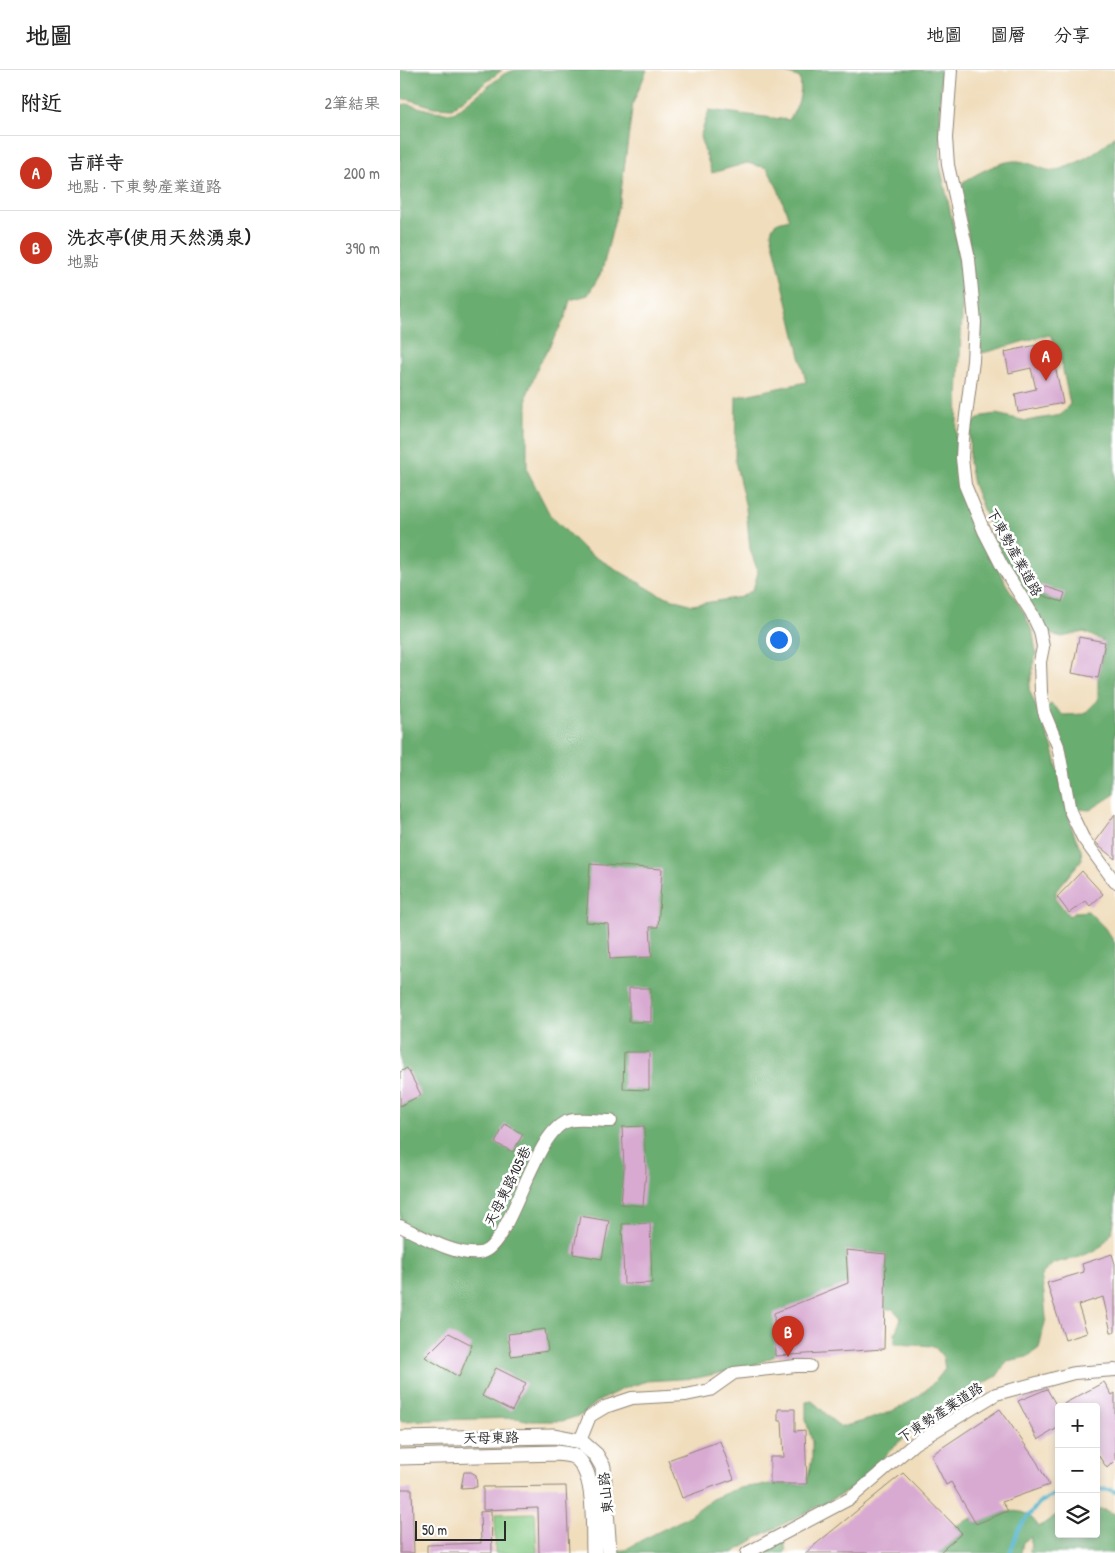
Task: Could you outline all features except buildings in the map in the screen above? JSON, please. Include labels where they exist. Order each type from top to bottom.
[{"type":"street","name":"下東勢產業道路","points":[[951,70],[946,138],[948,165],[969,259],[975,322],[973,361],[962,458],[965,485],[984,531],[1040,631],[1043,647],[1040,662],[1044,712],[1058,746],[1070,812],[1083,838],[1115,882]]},
{"type":"street","name":"天母東路105巷","points":[[400,1226],[460,1252],[481,1254],[496,1243],[544,1145],[556,1128],[568,1120],[611,1121]]},
{"type":"street","points":[[580,1442],[590,1416],[606,1407],[632,1398],[686,1395],[710,1390],[734,1373],[810,1366]]},
{"type":"street","name":"下東勢產業道路","points":[[747,1553],[851,1498],[915,1443],[996,1394],[1074,1373],[1115,1370]]},
{"type":"street","name":"天母東路","points":[[400,1439],[554,1436],[580,1442]]},
{"type":"street","name":"東山路","points":[[580,1442],[596,1455],[604,1467],[609,1553]]},
{"type":"street","name":"天母東路","points":[[400,1457],[556,1453],[574,1456]]},
{"type":"street","name":"東山路","points":[[574,1456],[584,1467],[590,1482],[594,1553]]},
{"type":"green space","points":[[400,70],[502,70],[452,108],[434,107],[407,99],[400,100]]},
{"type":"green space","points":[[515,70],[647,70],[633,103],[620,199],[602,271],[588,295],[570,300],[565,318],[539,365],[527,395],[527,470],[550,515],[587,552],[658,594],[692,605],[741,597],[753,590],[758,572],[750,549],[746,508],[735,461],[736,397],[806,382],[771,233],[775,224],[789,219],[778,189],[767,168],[747,163],[712,173],[700,137],[709,110],[789,120],[799,100],[801,90],[800,78],[779,70],[941,70],[940,165],[958,247],[962,285],[956,441],[956,464],[959,484],[1006,584],[1023,611],[1033,633],[1036,653],[1029,689],[1053,749],[1072,829],[1081,850],[1082,859],[1056,891],[1056,899],[1069,916],[1076,912],[1088,911],[1104,927],[1115,943],[1115,1214],[1112,1233],[1100,1248],[1080,1257],[1054,1263],[1041,1275],[1046,1318],[1039,1348],[1027,1357],[1007,1361],[997,1376],[930,1416],[893,1447],[858,1486],[758,1537],[733,1553],[613,1553],[612,1551],[625,1550],[686,1518],[712,1499],[738,1488],[770,1484],[806,1484],[812,1460],[812,1442],[806,1420],[806,1402],[812,1401],[841,1427],[886,1414],[899,1408],[912,1401],[935,1382],[945,1369],[943,1357],[934,1346],[895,1344],[895,1334],[901,1318],[893,1309],[884,1309],[886,1254],[847,1250],[848,1283],[775,1356],[752,1366],[697,1378],[647,1381],[622,1389],[597,1402],[582,1415],[562,1421],[531,1421],[516,1418],[400,1421],[400,105],[407,104],[433,111],[454,113],[504,74]]},
{"type":"green space","points":[[1115,135],[1115,794],[1090,810],[1076,809],[1046,707],[1051,704],[1063,715],[1084,714],[1098,700],[1098,678],[1105,642],[1084,632],[1062,637],[1044,632],[1002,557],[973,484],[969,463],[970,431],[974,422],[983,416],[996,414],[1026,421],[1061,415],[1070,404],[1059,351],[1050,335],[982,353],[978,338],[969,242],[962,197],[963,182],[993,166],[1017,161],[1047,170],[1063,168],[1094,153]]},
{"type":"green space","points":[[1100,1510],[1105,1510],[1115,1514],[1115,1553],[1030,1553],[1031,1537],[1023,1542],[1021,1553],[939,1553],[962,1534],[955,1526],[972,1518],[976,1524],[1002,1513],[1018,1512],[1032,1519],[1039,1527],[1055,1516],[1055,1538],[1100,1538]]},
{"type":"green space","points":[[535,1513],[537,1553],[495,1553],[495,1514]]},
{"type":"green space","points":[[784,1541],[786,1551],[784,1553],[759,1553]]},
{"type":"waterway","points":[[1100,1489],[1115,1492]]},
{"type":"waterway","points":[[1010,1553],[1018,1529],[1039,1503],[1057,1493]]},
{"type":"place","name":"吉祥寺","points":[[1046,381]]},
{"type":"place","name":"洗衣亭(使用天然湧泉)","points":[[788,1357]]}]
